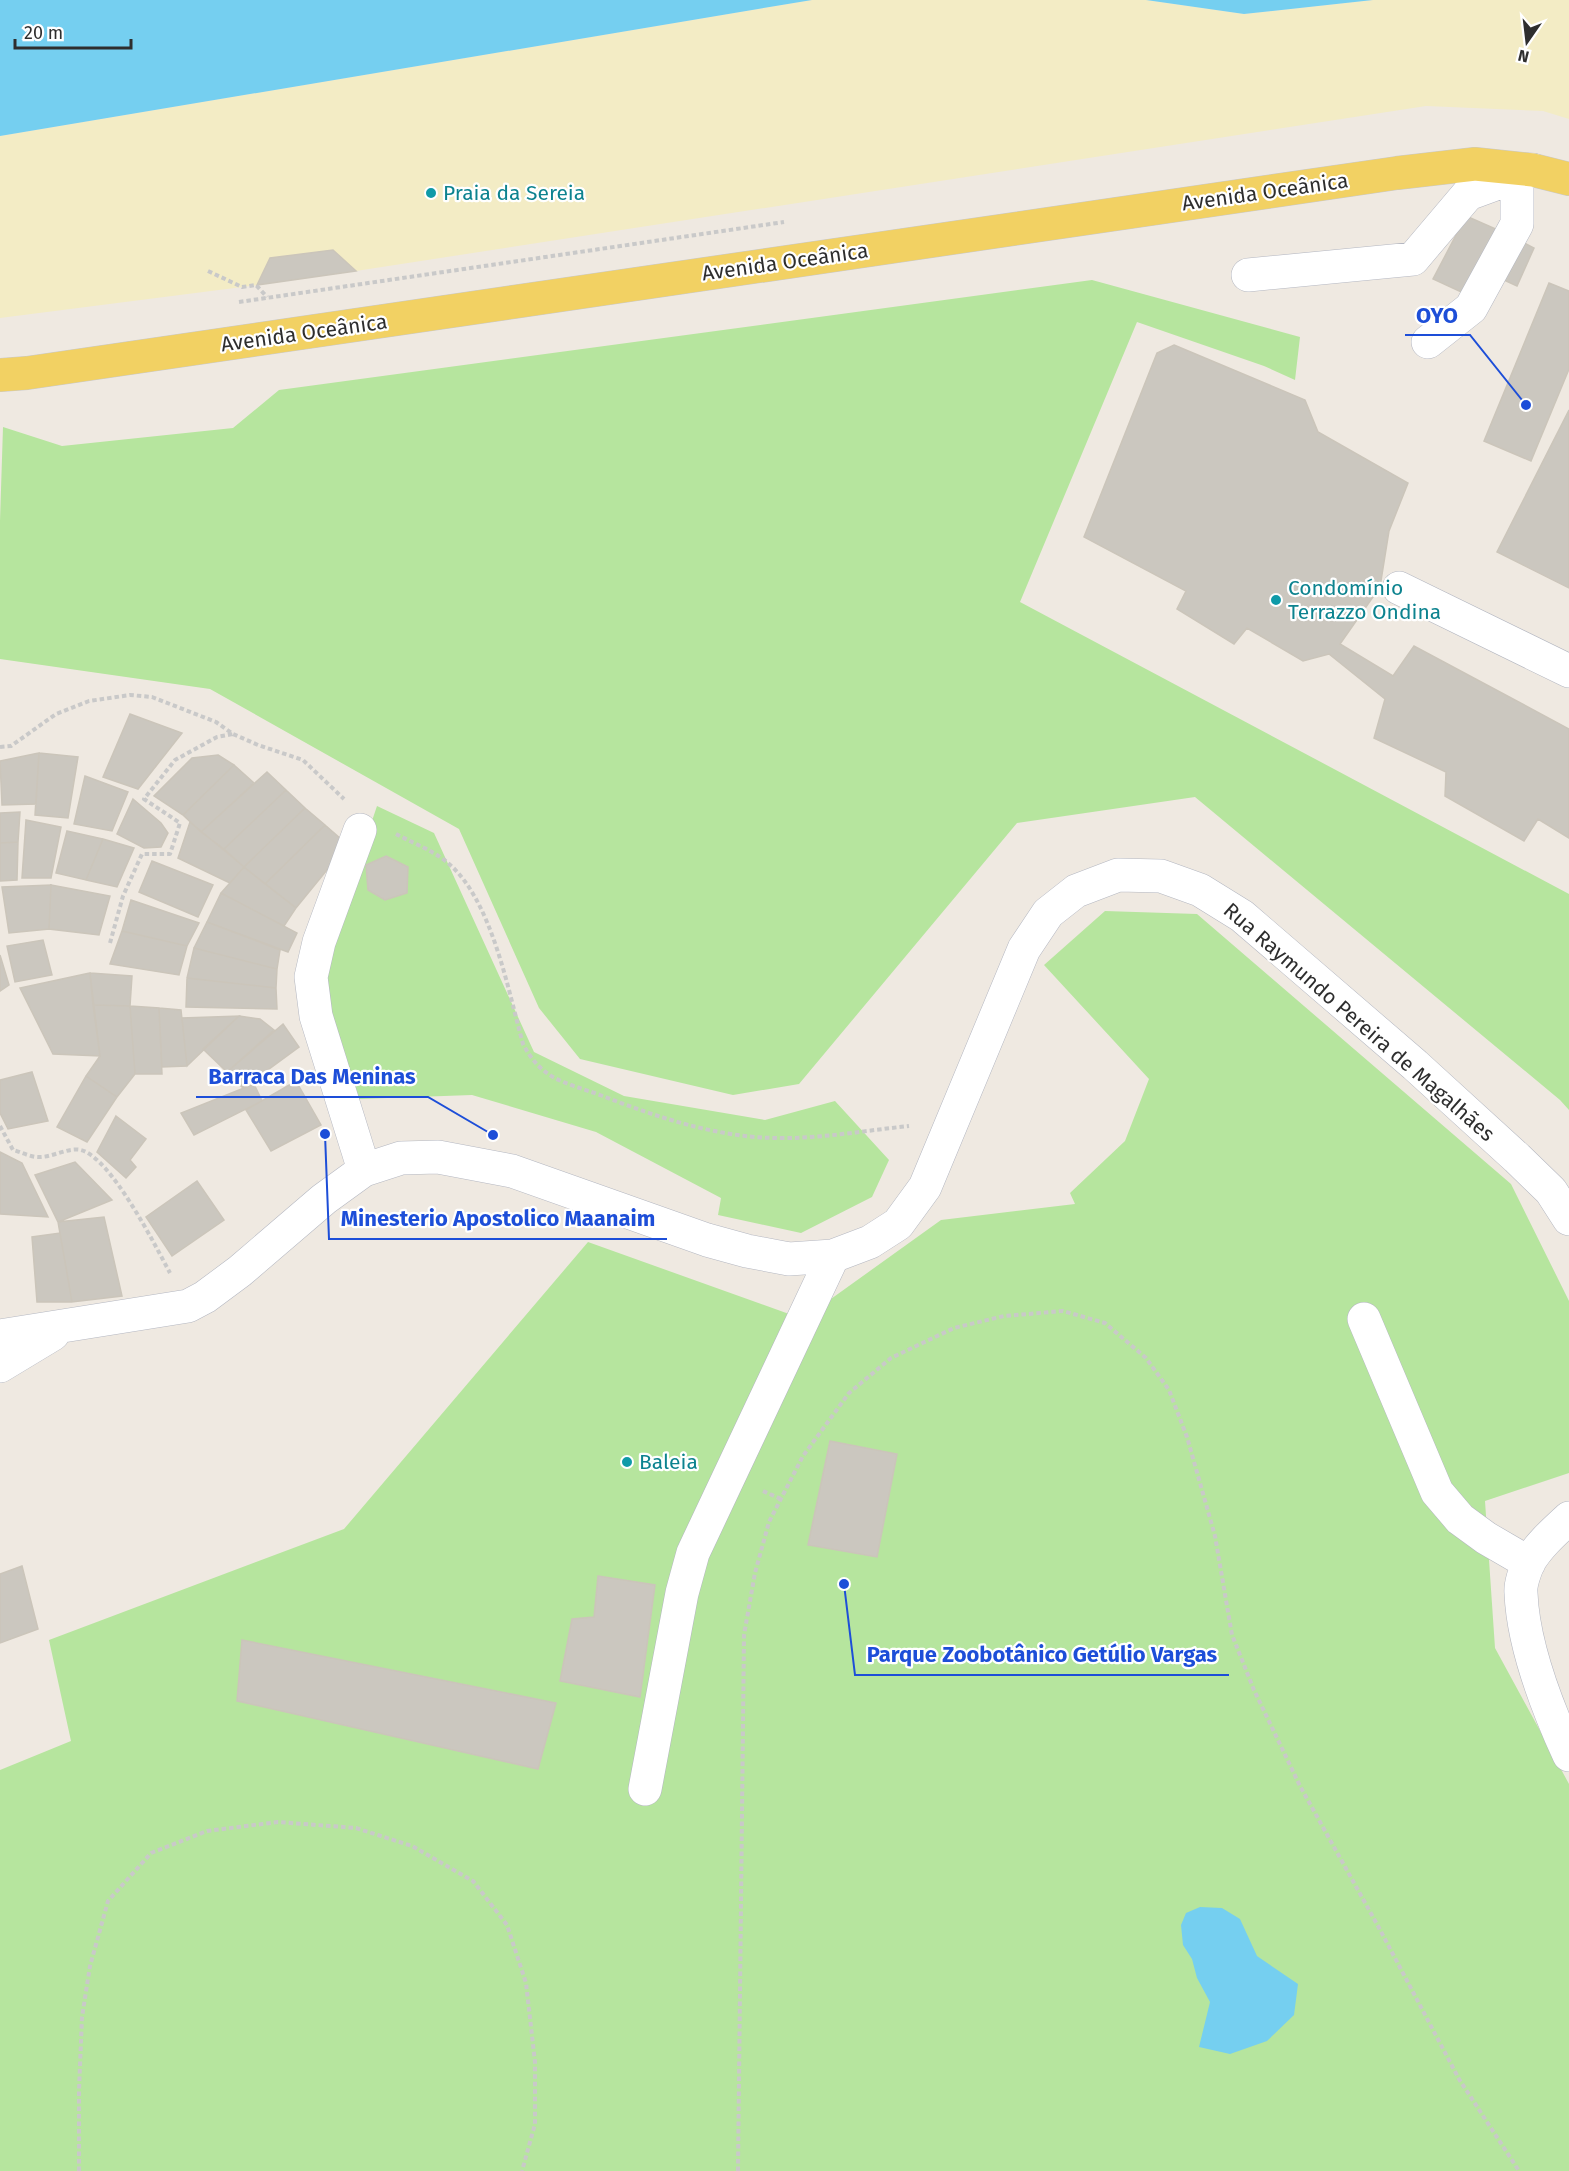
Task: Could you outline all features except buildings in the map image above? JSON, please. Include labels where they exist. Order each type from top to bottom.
[{"type":"main road","name":"Avenida Oceânica","points":[[0,375],[50,370],[1397,173],[1475,164],[1569,179]]},
{"type":"street","points":[[1248,275],[1413,259],[1468,194],[1525,173],[1517,224],[1471,308],[1428,342]]},
{"type":"street","points":[[1399,588],[1569,671]]},
{"type":"street","points":[[360,830],[319,942],[311,977],[316,1016],[364,1170]]},
{"type":"street","name":"Rua Raymundo Pereira de Magalhães","points":[[188,1306],[205,1297],[240,1271],[324,1199],[364,1170],[401,1158],[438,1157],[512,1171],[706,1240],[789,1259],[833,1256],[870,1242],[898,1224],[925,1187],[1024,949],[1048,913],[1076,891],[1118,875],[1161,876],[1200,890],[1242,916],[1415,1065],[1517,1158],[1551,1191],[1569,1219]]},
{"type":"street","points":[[645,1789],[682,1593],[693,1552],[833,1256]]},
{"type":"street","points":[[0,1336],[188,1306]]},
{"type":"street","points":[[1364,1319],[1437,1492],[1460,1519],[1486,1538],[1529,1563]]},
{"type":"street","points":[[0,1366],[68,1325]]},
{"type":"street","points":[[1569,1518],[1548,1538],[1529,1563],[1520,1591],[1527,1633],[1556,1688],[1569,1755]]},
{"type":"path","points":[[208,271],[242,287],[256,285],[267,297]]},
{"type":"path","points":[[0,747],[11,747],[56,714],[89,701],[130,695],[152,697],[216,722],[233,734],[303,760],[340,793],[354,813],[360,830]]},
{"type":"path","points":[[110,943],[123,896],[142,854],[170,854],[180,823],[144,799],[176,760],[218,737],[233,734]]},
{"type":"path","points":[[393,833],[449,863],[474,894],[491,928],[523,1044],[532,1060],[550,1076],[654,1117],[697,1129],[734,1134],[790,1138],[952,1122]]},
{"type":"path","points":[[0,1126],[13,1150],[39,1158],[79,1149],[89,1154],[115,1180],[141,1220],[188,1306]]},
{"type":"path","points":[[738,2171],[744,1635],[755,1573],[769,1522],[803,1456],[849,1394],[891,1358],[954,1328],[1004,1316],[1063,1311],[1105,1323],[1146,1358],[1169,1390],[1187,1437],[1215,1536],[1232,1635],[1254,1690],[1300,1786],[1459,2079],[1519,2171]]},
{"type":"path","points":[[79,2171],[82,2017],[90,1966],[108,1901],[152,1853],[207,1831],[278,1822],[356,1828],[412,1846],[473,1881],[507,1925],[526,1983],[535,2062],[536,2124],[522,2171]]},
{"type":"green space","points":[[1092,280],[1300,337],[1295,380],[1264,366],[1137,322],[1020,602],[1569,894],[1569,1110],[1560,1100],[1195,797],[1017,823],[799,1084],[733,1095],[580,1059],[539,1008],[459,829],[210,689],[0,659],[3,427],[62,446],[233,428],[279,390]]},
{"type":"green space","points":[[377,806],[434,833],[534,1052],[624,1096],[765,1120],[835,1101],[889,1160],[872,1197],[801,1233],[718,1215],[721,1198],[596,1132],[472,1095],[359,1099],[322,980],[341,913]]},
{"type":"green space","points":[[1105,911],[1197,914],[1511,1184],[1569,1301],[1569,1473],[1485,1501],[1495,1648],[1569,1784],[1569,2171],[0,2171],[0,1770],[71,1741],[49,1640],[344,1529],[588,1242],[803,1319],[941,1220],[1075,1204],[1070,1193],[1125,1141],[1149,1079],[1044,965]]},
{"type":"sand","name":"Praia da Sereia","points":[[812,0],[1146,0],[1244,14],[1373,0],[1569,0],[1569,119],[1543,111],[1426,106],[356,271],[333,250],[270,258],[257,285],[0,318],[0,136]]},
{"type":"water","points":[[0,0],[812,0],[0,136]]},
{"type":"water","points":[[1146,0],[1373,0],[1244,14]]},
{"type":"water","points":[[1200,1907],[1222,1908],[1240,1919],[1257,1956],[1298,1984],[1294,2015],[1267,2041],[1230,2054],[1199,2047],[1210,2002],[1197,1978],[1192,1959],[1183,1945],[1181,1925],[1186,1913]]},
{"type":"place","name":"Praia da Sereia","points":[[431,193]]},
{"type":"place","name":"OYO","points":[[1526,405]]},
{"type":"place","name":"Condomínio Terrazzo Ondina","points":[[1276,600]]},
{"type":"place","name":"Minesterio Apostolico Maanaim","points":[[325,1134]]},
{"type":"place","name":"Barraca Das Meninas","points":[[493,1135]]},
{"type":"place","name":"Baleia","points":[[627,1462]]},
{"type":"place","name":"Parque Zoobotânico Getúlio Vargas","points":[[844,1584]]}]
